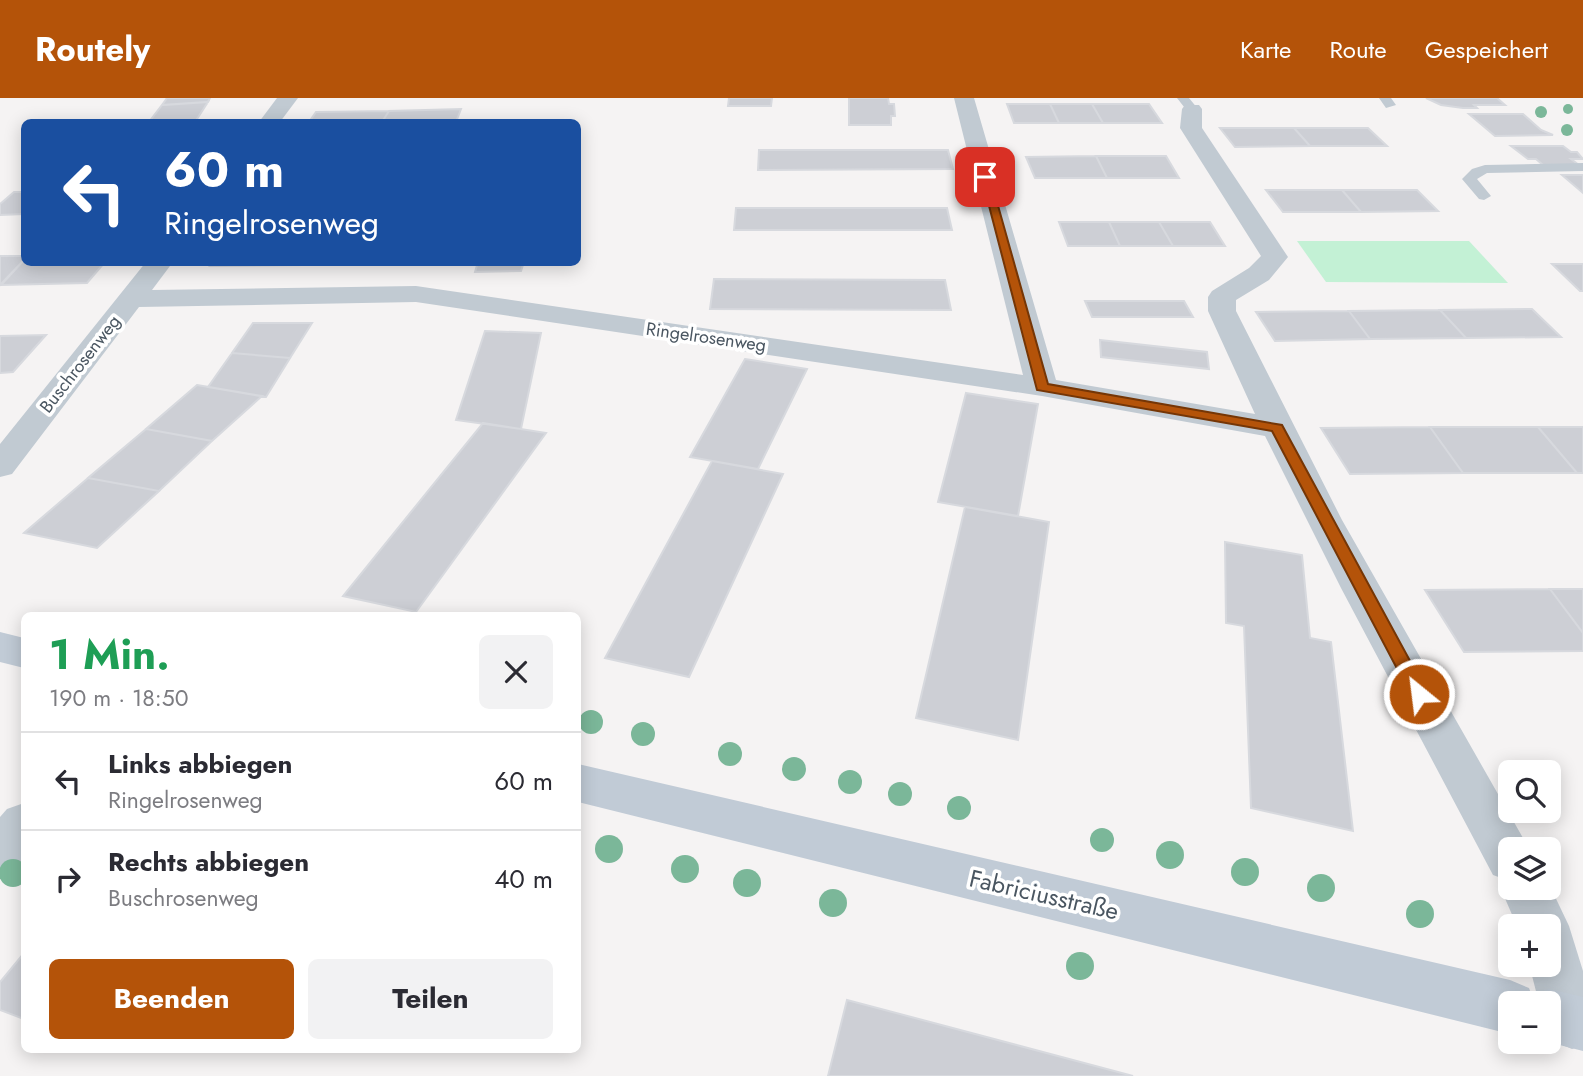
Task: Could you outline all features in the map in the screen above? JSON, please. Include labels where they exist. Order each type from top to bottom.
[{"type":"street","points":[[271,119],[288,98]]},
{"type":"street","points":[[964,98],[1042,387]]},
{"type":"street","points":[[1188,104],[1191,128],[1275,257],[1259,274],[1222,297],[1222,311],[1277,428],[1498,838]]},
{"type":"street","name":"Buschrosenweg","points":[[0,466],[157,266]]},
{"type":"street","name":"Ringelrosenweg","points":[[131,299],[416,294],[1042,387],[1277,428]]},
{"type":"street","points":[[0,647],[21,652]]},
{"type":"street","name":"Fabriciusstraße","points":[[581,784],[1498,1004]]},
{"type":"street","points":[[0,851],[21,827]]},
{"type":"street","points":[[1557,977],[1568,1021]]},
{"type":"lane","points":[[1484,196],[1469,179],[1477,172],[1501,168],[1583,167]]},
{"type":"green space","points":[[1297,241],[1469,241],[1508,283],[1326,282]]},
{"type":"building","points":[[167,98],[210,98],[208,102],[162,105]]},
{"type":"building","points":[[729,98],[772,98],[771,106],[728,106]]},
{"type":"building","points":[[849,98],[888,98],[889,104],[894,104],[895,116],[891,116],[891,125],[849,125]]},
{"type":"building","points":[[1426,98],[1497,98],[1505,105],[1474,105],[1477,108],[1463,108],[1441,105]]},
{"type":"building","points":[[208,102],[197,119],[151,119],[162,105]]},
{"type":"building","points":[[1007,104],[1050,104],[1059,123],[1014,123]]},
{"type":"building","points":[[1050,104],[1092,104],[1103,123],[1059,123]]},
{"type":"building","points":[[1092,104],[1149,104],[1162,123],[1103,123]]},
{"type":"building","points":[[461,109],[457,119],[384,119],[389,111]]},
{"type":"building","points":[[389,111],[384,119],[311,119],[316,112]]},
{"type":"building","points":[[1469,114],[1523,114],[1541,130],[1553,135],[1495,136]]},
{"type":"building","points":[[1220,128],[1294,128],[1310,146],[1235,147]]},
{"type":"building","points":[[1294,128],[1368,128],[1387,146],[1310,146]]},
{"type":"building","points":[[1511,146],[1563,146],[1571,152],[1577,152],[1583,159],[1571,159],[1579,165],[1543,165],[1536,159],[1528,159]]},
{"type":"building","points":[[759,150],[948,150],[953,169],[758,170]]},
{"type":"building","points":[[1096,156],[1166,156],[1179,178],[1107,178]]},
{"type":"building","points":[[1096,156],[1107,178],[1035,178],[1026,157]]},
{"type":"building","points":[[1562,175],[1583,175],[1583,193]]},
{"type":"building","points":[[1266,190],[1342,190],[1361,212],[1283,212]]},
{"type":"building","points":[[1342,190],[1417,190],[1438,211],[1361,212]]},
{"type":"building","points":[[14,192],[21,192],[21,214],[0,215],[0,204]]},
{"type":"building","points":[[736,208],[947,208],[952,230],[734,230]]},
{"type":"building","points":[[1059,222],[1109,222],[1120,246],[1068,246]]},
{"type":"building","points":[[1109,222],[1159,222],[1173,246],[1120,246]]},
{"type":"building","points":[[1159,222],[1210,222],[1225,246],[1173,246]]},
{"type":"building","points":[[0,256],[21,256],[21,263],[0,285]]},
{"type":"building","points":[[21,263],[21,266],[102,266],[87,283],[1,285]]},
{"type":"building","points":[[1552,264],[1583,264],[1583,291],[1580,291]]},
{"type":"building","points":[[477,266],[523,266],[521,271],[475,272]]},
{"type":"building","points":[[714,279],[945,280],[951,310],[710,309]]},
{"type":"building","points":[[1085,301],[1184,301],[1193,317],[1092,317]]},
{"type":"building","points":[[1532,309],[1561,337],[1466,338],[1440,310]]},
{"type":"building","points":[[1440,310],[1466,338],[1370,339],[1349,311]]},
{"type":"building","points":[[1349,311],[1370,339],[1275,341],[1256,312]]},
{"type":"building","points":[[253,323],[312,323],[290,358],[232,353]]},
{"type":"building","points":[[485,331],[541,333],[521,429],[456,420]]},
{"type":"building","points":[[46,335],[13,372],[0,373],[0,336]]},
{"type":"building","points":[[1100,340],[1207,352],[1209,369],[1101,357]]},
{"type":"building","points":[[232,353],[290,358],[266,397],[208,387]]},
{"type":"building","points":[[745,359],[807,369],[758,469],[690,457]]},
{"type":"building","points":[[197,385],[262,396],[212,441],[146,429]]},
{"type":"building","points":[[966,393],[1038,404],[1018,516],[938,502]]},
{"type":"building","points":[[483,423],[546,433],[416,612],[343,596]]},
{"type":"building","points":[[1430,427],[1538,427],[1577,473],[1463,473]]},
{"type":"building","points":[[1430,427],[1463,473],[1350,474],[1321,428]]},
{"type":"building","points":[[1538,427],[1583,427],[1583,473],[1577,473]]},
{"type":"building","points":[[146,429],[212,441],[159,491],[88,478]]},
{"type":"building","points":[[712,461],[783,474],[689,677],[605,658]]},
{"type":"building","points":[[88,478],[159,491],[97,548],[24,533]]},
{"type":"building","points":[[965,507],[1049,522],[1018,740],[916,718]]},
{"type":"building","points":[[1225,542],[1302,555],[1310,638],[1331,642],[1353,831],[1251,808],[1244,626],[1226,623]]},
{"type":"building","points":[[1550,589],[1583,633],[1583,651],[1464,652],[1425,590]]},
{"type":"building","points":[[1550,589],[1583,589],[1583,633]]},
{"type":"building","points":[[21,957],[21,1018],[0,1010],[0,982]]},
{"type":"building","points":[[847,1000],[915,1018],[1133,1076],[828,1076]]},
{"type":"route","points":[[985,177],[1042,387],[1277,428],[1419,694]]}]
